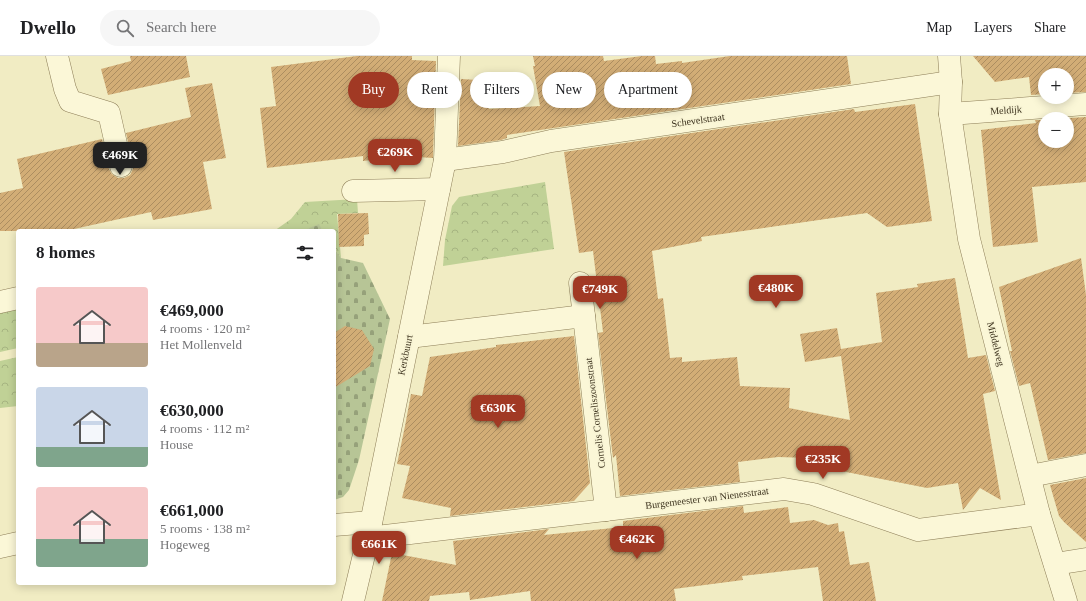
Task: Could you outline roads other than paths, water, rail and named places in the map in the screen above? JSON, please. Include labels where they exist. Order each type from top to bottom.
[{"type":"street","points":[[58,56],[65,89],[70,101],[109,114],[121,166]]},
{"type":"street","name":"Kerkbuurt","points":[[353,601],[370,530],[445,160],[449,56]]},
{"type":"street","name":"Middelweg","points":[[949,56],[951,82],[950,114],[969,239],[1039,514],[1066,601]]},
{"type":"street","name":"Schevelstraat","points":[[445,160],[503,152],[551,141],[951,82]]},
{"type":"street","name":"Meldijk","points":[[950,114],[1086,104]]},
{"type":"street","points":[[352,191],[439,189]]},
{"type":"street","name":"Cornelis Corneliszoonstraat","points":[[580,283],[606,510]]},
{"type":"street","points":[[0,302],[16,298]]},
{"type":"street","points":[[409,337],[584,316]]},
{"type":"street","points":[[1030,476],[1086,465]]},
{"type":"street","name":"Burgemeester van Nienesstraat","points":[[336,525],[370,530],[606,510],[784,489],[813,494],[918,530],[1039,514]]},
{"type":"street","points":[[0,547],[16,543]]},
{"type":"street","points":[[1055,564],[1086,559]]}]
